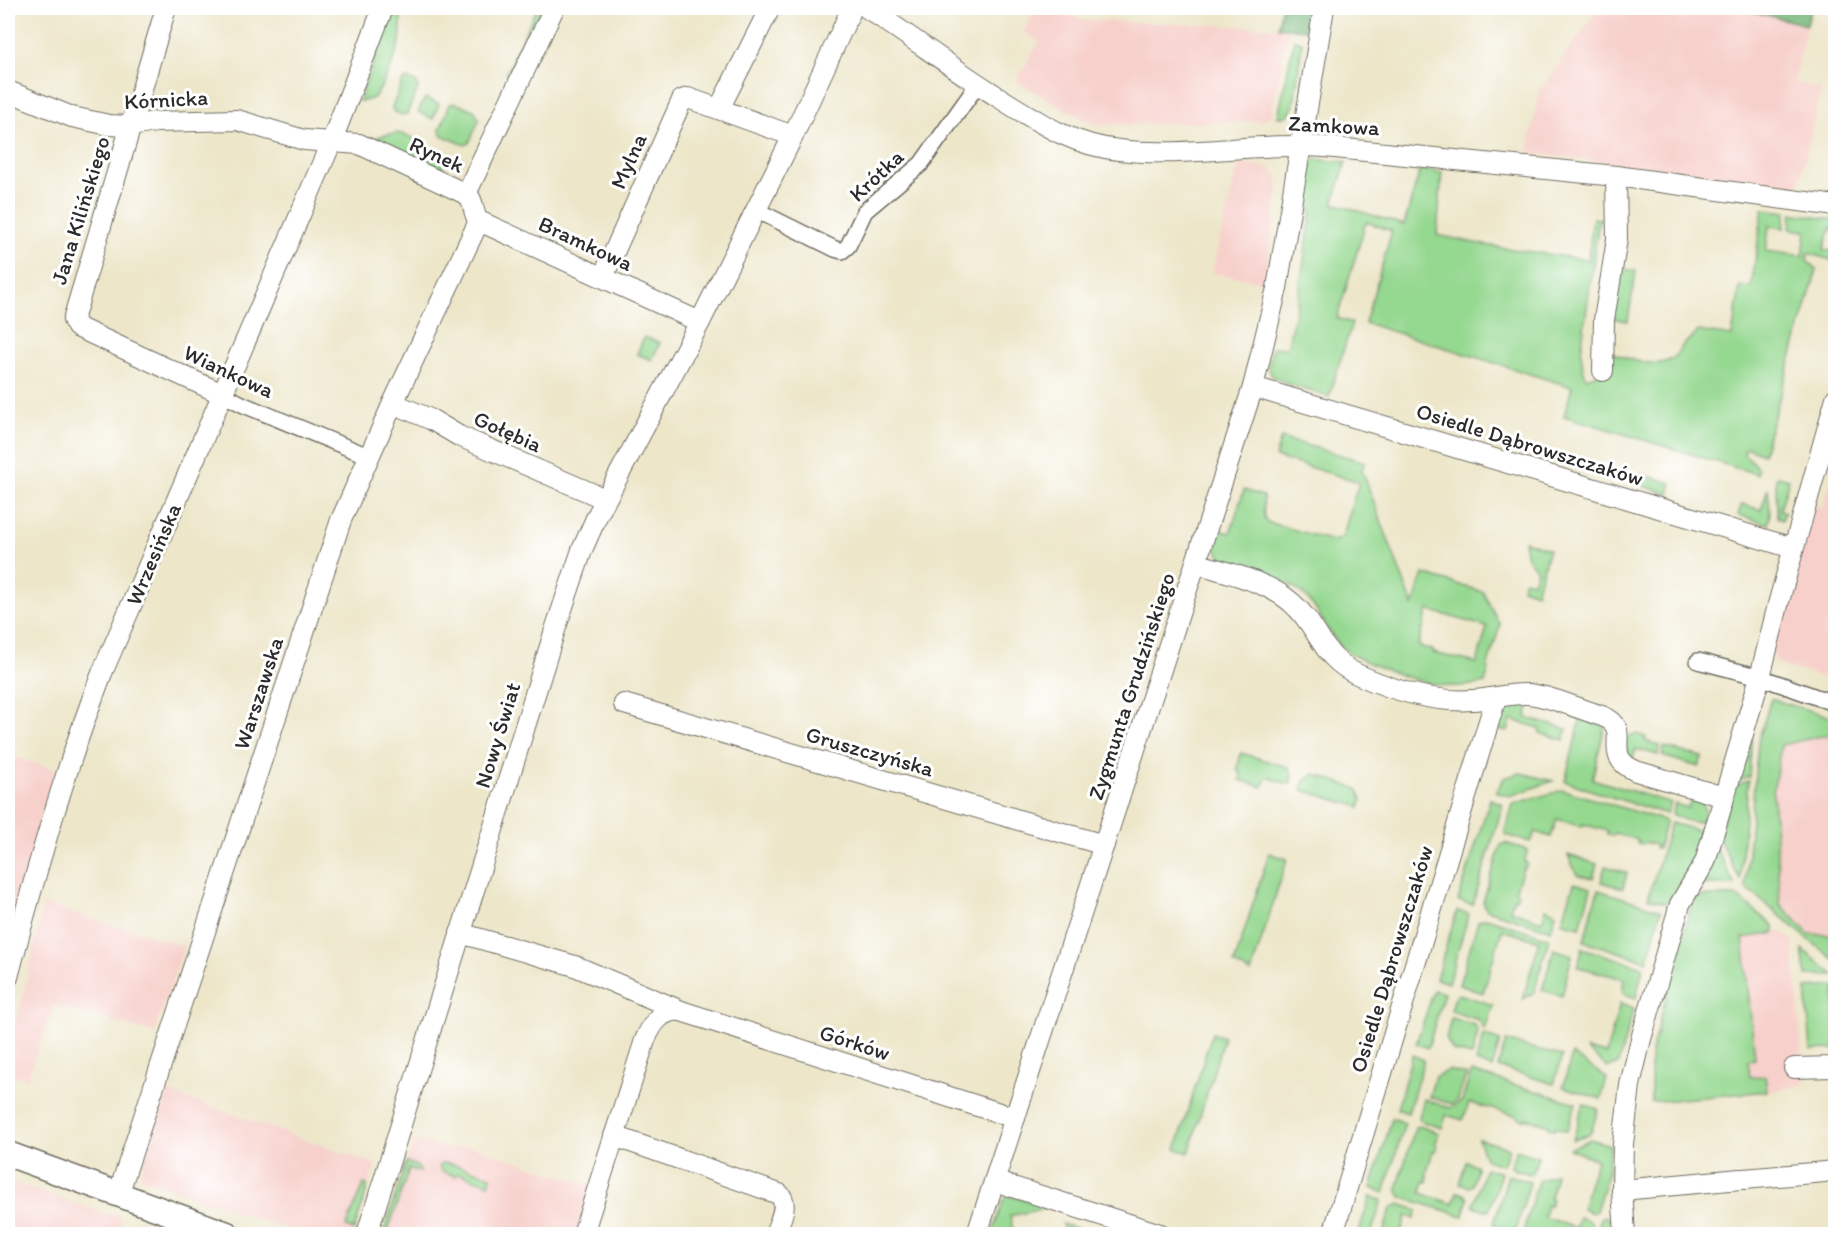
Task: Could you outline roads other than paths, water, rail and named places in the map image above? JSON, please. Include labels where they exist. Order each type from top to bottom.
[{"type":"street","name":"Jana Kilińskiego","points":[[74,322],[75,310],[166,8]]},
{"type":"street","points":[[331,143],[383,8]]},
{"type":"street","name":"Rynek","points":[[331,143],[359,144],[466,194],[554,8]]},
{"type":"street","points":[[770,8],[719,109],[793,136]]},
{"type":"street","name":"Nowy Świat","points":[[367,1234],[567,591],[582,550],[605,499],[700,322],[793,136],[852,8]]},
{"type":"street","name":"Zamkowa","points":[[867,8],[978,84],[1053,131],[1097,147],[1134,152],[1163,152],[1302,145],[1616,176],[1836,206]]},
{"type":"street","name":"Zygmunta Grudzińskiego","points":[[977,1234],[1253,387],[1277,288],[1324,8]]},
{"type":"street","name":"Krótka","points":[[756,210],[842,251],[848,246],[865,211],[921,164],[978,84]]},
{"type":"street","name":"Kórnicka","points":[[8,91],[55,111],[90,122],[130,126],[156,122],[237,120],[304,140],[331,143]]},
{"type":"street","name":"Mylna","points":[[603,277],[682,100],[688,98],[719,109]]},
{"type":"street","name":"Wrzesińska","points":[[8,977],[51,820],[81,728],[127,612],[331,143]]},
{"type":"street","points":[[1603,371],[1604,320],[1617,239],[1616,176]]},
{"type":"street","points":[[466,194],[471,199],[479,221]]},
{"type":"street","name":"Bramkowa","points":[[479,221],[700,322]]},
{"type":"street","name":"Warszawska","points":[[118,1195],[341,520],[368,456],[479,221]]},
{"type":"street","name":"Wiankowa","points":[[74,322],[77,327],[252,408],[368,456]]},
{"type":"street","name":"Osiedle Dąbrowszczaków","points":[[1253,387],[1793,548]]},
{"type":"street","points":[[1625,1234],[1622,1190],[1623,1144],[1628,1102],[1641,1039],[1680,904],[1705,865],[1760,677],[1793,548],[1836,398]]},
{"type":"street","name":"Gołębia","points":[[393,403],[432,420],[459,436],[605,499]]},
{"type":"street","points":[[1196,563],[1257,583],[1291,602],[1301,612],[1326,651],[1357,674],[1400,691],[1430,698],[1460,701],[1528,694],[1606,718],[1614,723],[1617,729],[1618,757],[1620,762],[1628,768],[1724,796]]},
{"type":"street","points":[[1698,661],[1760,677],[1836,704]]},
{"type":"street","name":"Osiedle Dąbrowszczaków","points":[[1333,1234],[1496,698]]},
{"type":"street","name":"Gruszczyńska","points":[[624,704],[1104,845]]},
{"type":"street","name":"Górków","points":[[460,933],[574,966],[681,1011],[1015,1118]]},
{"type":"street","points":[[583,1234],[648,1033],[663,1014],[669,1011],[681,1011]]},
{"type":"street","points":[[1794,1068],[1836,1067]]},
{"type":"street","points":[[614,1136],[779,1194],[783,1198],[784,1205],[775,1234]]},
{"type":"street","points":[[12,1159],[227,1234]]},
{"type":"street","points":[[1622,1190],[1836,1171]]},
{"type":"street","points":[[994,1181],[1160,1234]]}]
